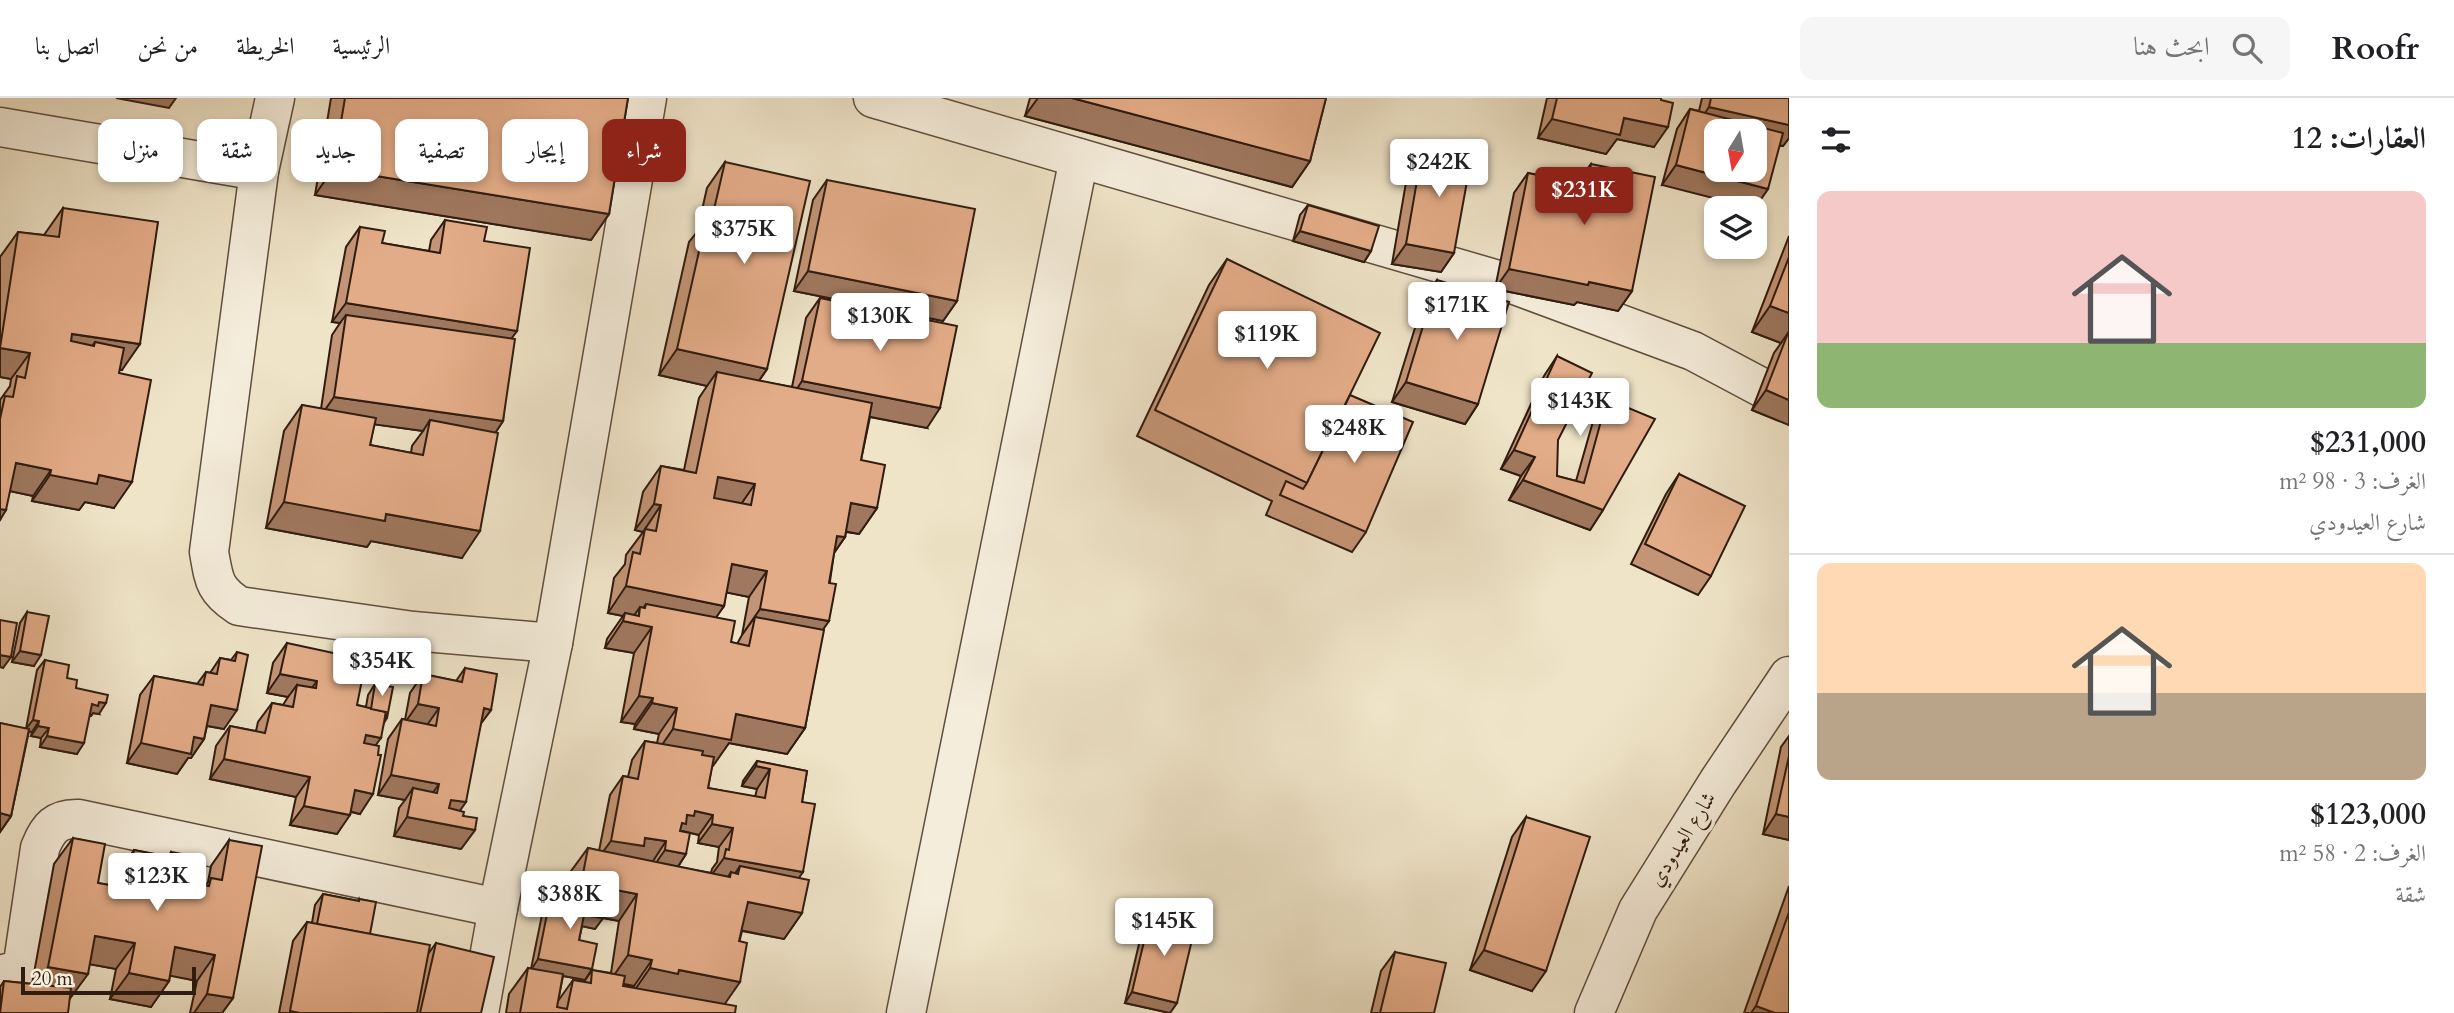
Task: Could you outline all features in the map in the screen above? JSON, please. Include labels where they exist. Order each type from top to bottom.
[{"type":"street","points":[[270,119],[275,98]]},
{"type":"street","points":[[479,1013],[498,908],[554,643],[647,98]]},
{"type":"street","points":[[873,98],[1515,285],[1693,351],[1789,402]]},
{"type":"street","points":[[0,127],[197,160]]},
{"type":"street","points":[[906,1013],[1079,158]]},
{"type":"street","points":[[258,182],[209,552],[215,582],[224,596],[239,606],[333,620],[413,631],[554,643]]},
{"type":"street","name":"شارع العيدودي","points":[[1594,1013],[1638,909],[1789,676]]},
{"type":"street","points":[[0,975],[15,971],[23,963],[40,848],[46,832],[67,818],[93,821],[498,908]]},
{"type":"building","points":[[345,98],[628,98],[625,119],[602,119],[602,182],[614,182],[609,214],[413,182],[488,182],[488,119],[395,119],[395,179],[381,177],[381,119],[341,119]]},
{"type":"building","points":[[1072,98],[1326,98],[1310,161]]},
{"type":"building","points":[[1557,98],[1661,98],[1673,103],[1668,127],[1624,118],[1620,135],[1552,119]]},
{"type":"building","points":[[1711,98],[1789,98],[1789,125],[1768,119],[1709,107]]},
{"type":"building","points":[[1690,109],[1729,119],[1704,119],[1704,172],[1676,165]]},
{"type":"building","points":[[1768,129],[1783,133],[1768,189],[1741,182],[1768,182]]},
{"type":"building","points":[[1423,146],[1472,154],[1454,253],[1406,244]]},
{"type":"building","points":[[725,162],[810,181],[767,369],[677,349],[707,216],[712,218]]},
{"type":"building","points":[[1591,164],[1655,177],[1632,291],[1509,269],[1528,173],[1587,185]]},
{"type":"building","points":[[827,180],[975,209],[957,301],[808,271]]},
{"type":"building","points":[[1308,205],[1379,226],[1371,251],[1300,231]]},
{"type":"building","points":[[63,208],[158,222],[140,344],[72,334],[71,341],[94,346],[95,342],[124,348],[119,373],[151,380],[132,482],[99,475],[97,484],[50,475],[51,470],[16,463],[6,510],[0,509],[0,419],[5,396],[13,397],[17,376],[25,378],[30,353],[0,348],[18,232],[59,237]]},
{"type":"building","points":[[445,220],[487,227],[484,241],[530,248],[517,331],[346,303],[360,227],[385,231],[382,243],[440,253]]},
{"type":"building","points":[[1789,257],[1789,313],[1770,306]]},
{"type":"building","points":[[1227,259],[1380,333],[1307,483],[1155,410]]},
{"type":"building","points":[[1437,280],[1509,302],[1478,404],[1406,382]]},
{"type":"building","points":[[820,298],[957,326],[940,408],[802,381]]},
{"type":"building","points":[[346,315],[515,339],[503,421],[334,397]]},
{"type":"building","points":[[1789,334],[1789,400],[1766,390]]},
{"type":"building","points":[[1557,356],[1592,373],[1558,440],[1557,476],[1584,483],[1607,399],[1655,419],[1603,510],[1523,480],[1535,457],[1514,450]]},
{"type":"building","points":[[717,372],[872,403],[861,460],[885,465],[877,508],[851,503],[845,537],[837,536],[829,583],[836,584],[829,621],[760,609],[767,571],[732,564],[724,606],[626,586],[633,552],[640,554],[645,529],[656,531],[661,505],[654,504],[661,466],[696,473]],"holes":[[[718,477],[755,484],[751,505],[714,498]]]},
{"type":"building","points":[[1350,395],[1413,422],[1366,532],[1280,495],[1286,481],[1303,489]]},
{"type":"building","points":[[302,405],[376,418],[370,445],[423,455],[430,420],[498,433],[480,531],[386,514],[385,521],[284,502]]},
{"type":"building","points":[[1679,474],[1745,506],[1711,576],[1645,544]]},
{"type":"building","points":[[646,604],[735,621],[731,642],[749,646],[755,617],[824,630],[805,728],[736,714],[731,740],[673,729],[677,708],[652,703],[653,698],[639,696],[652,627],[623,621],[625,613],[639,616],[640,607],[645,608]]},
{"type":"building","points":[[27,612],[49,616],[41,655],[20,651]]},
{"type":"building","points":[[0,620],[17,623],[11,657],[0,655]]},
{"type":"building","points":[[287,643],[366,660],[357,705],[386,712],[381,738],[366,735],[364,743],[379,746],[378,755],[381,755],[373,794],[355,790],[350,815],[304,806],[310,777],[224,759],[230,726],[265,733],[272,703],[293,707],[297,685],[316,688],[317,681],[280,674]]},
{"type":"building","points":[[237,652],[248,655],[237,710],[211,705],[204,739],[194,737],[191,754],[141,743],[154,676],[203,685],[206,672],[217,674],[220,658],[235,661]]},
{"type":"building","points":[[45,660],[69,665],[67,678],[77,680],[76,688],[108,695],[106,703],[99,702],[98,706],[92,704],[84,743],[47,736],[49,728],[38,726],[39,721],[33,720]]},
{"type":"building","points":[[465,668],[497,674],[491,710],[484,708],[466,802],[451,800],[449,808],[464,812],[463,816],[477,818],[475,830],[407,817],[413,788],[437,793],[439,784],[391,775],[402,719],[436,726],[439,708],[418,704],[423,674],[462,682]]},
{"type":"building","points":[[375,684],[393,687],[387,718],[386,712],[371,709]]},
{"type":"building","points":[[0,723],[29,729],[11,816],[0,813]]},
{"type":"building","points":[[645,741],[703,751],[702,755],[714,757],[708,788],[765,798],[770,769],[756,766],[757,761],[807,771],[802,802],[815,804],[803,872],[724,858],[726,849],[729,850],[733,828],[712,824],[713,815],[695,811],[694,816],[687,815],[686,824],[682,823],[680,831],[690,833],[686,854],[665,850],[666,841],[645,838],[644,846],[611,841],[623,776],[638,779]]},
{"type":"building","points":[[1789,756],[1789,817],[1776,814]]},
{"type":"building","points":[[1526,817],[1590,837],[1546,971],[1484,950]]},
{"type":"building","points":[[73,838],[105,844],[98,883],[127,888],[134,850],[170,857],[171,852],[182,854],[179,868],[194,871],[191,883],[209,886],[211,878],[222,880],[229,840],[262,846],[233,998],[207,994],[215,955],[175,947],[169,981],[129,973],[135,943],[95,936],[88,974],[48,967]]},
{"type":"building","points":[[588,848],[730,877],[731,872],[738,874],[740,866],[809,880],[802,913],[748,902],[739,941],[747,943],[740,982],[679,970],[678,974],[650,968],[652,960],[628,955],[637,894],[616,890],[617,886],[582,879]]},
{"type":"building","points":[[566,893],[606,901],[603,918],[584,915],[579,940],[597,944],[592,969],[538,959],[550,899],[564,902]]},
{"type":"building","points":[[323,894],[376,902],[370,934],[317,924]]},
{"type":"building","points":[[1151,912],[1196,923],[1177,1003],[1132,992]]},
{"type":"building","points":[[1789,912],[1789,1013],[1775,1013],[1756,1006]]},
{"type":"building","points":[[307,922],[430,945],[417,1013],[290,1011]]},
{"type":"building","points":[[436,943],[494,957],[481,1013],[420,1013]]},
{"type":"building","points":[[1395,952],[1446,963],[1434,1013],[1380,1013]]},
{"type":"building","points":[[528,968],[563,974],[557,1007],[567,1009],[573,980],[591,983],[592,970],[625,976],[623,986],[736,1006],[735,1013],[520,1013]]},
{"type":"building","points":[[4,981],[71,988],[68,1013],[0,1013]]}]
